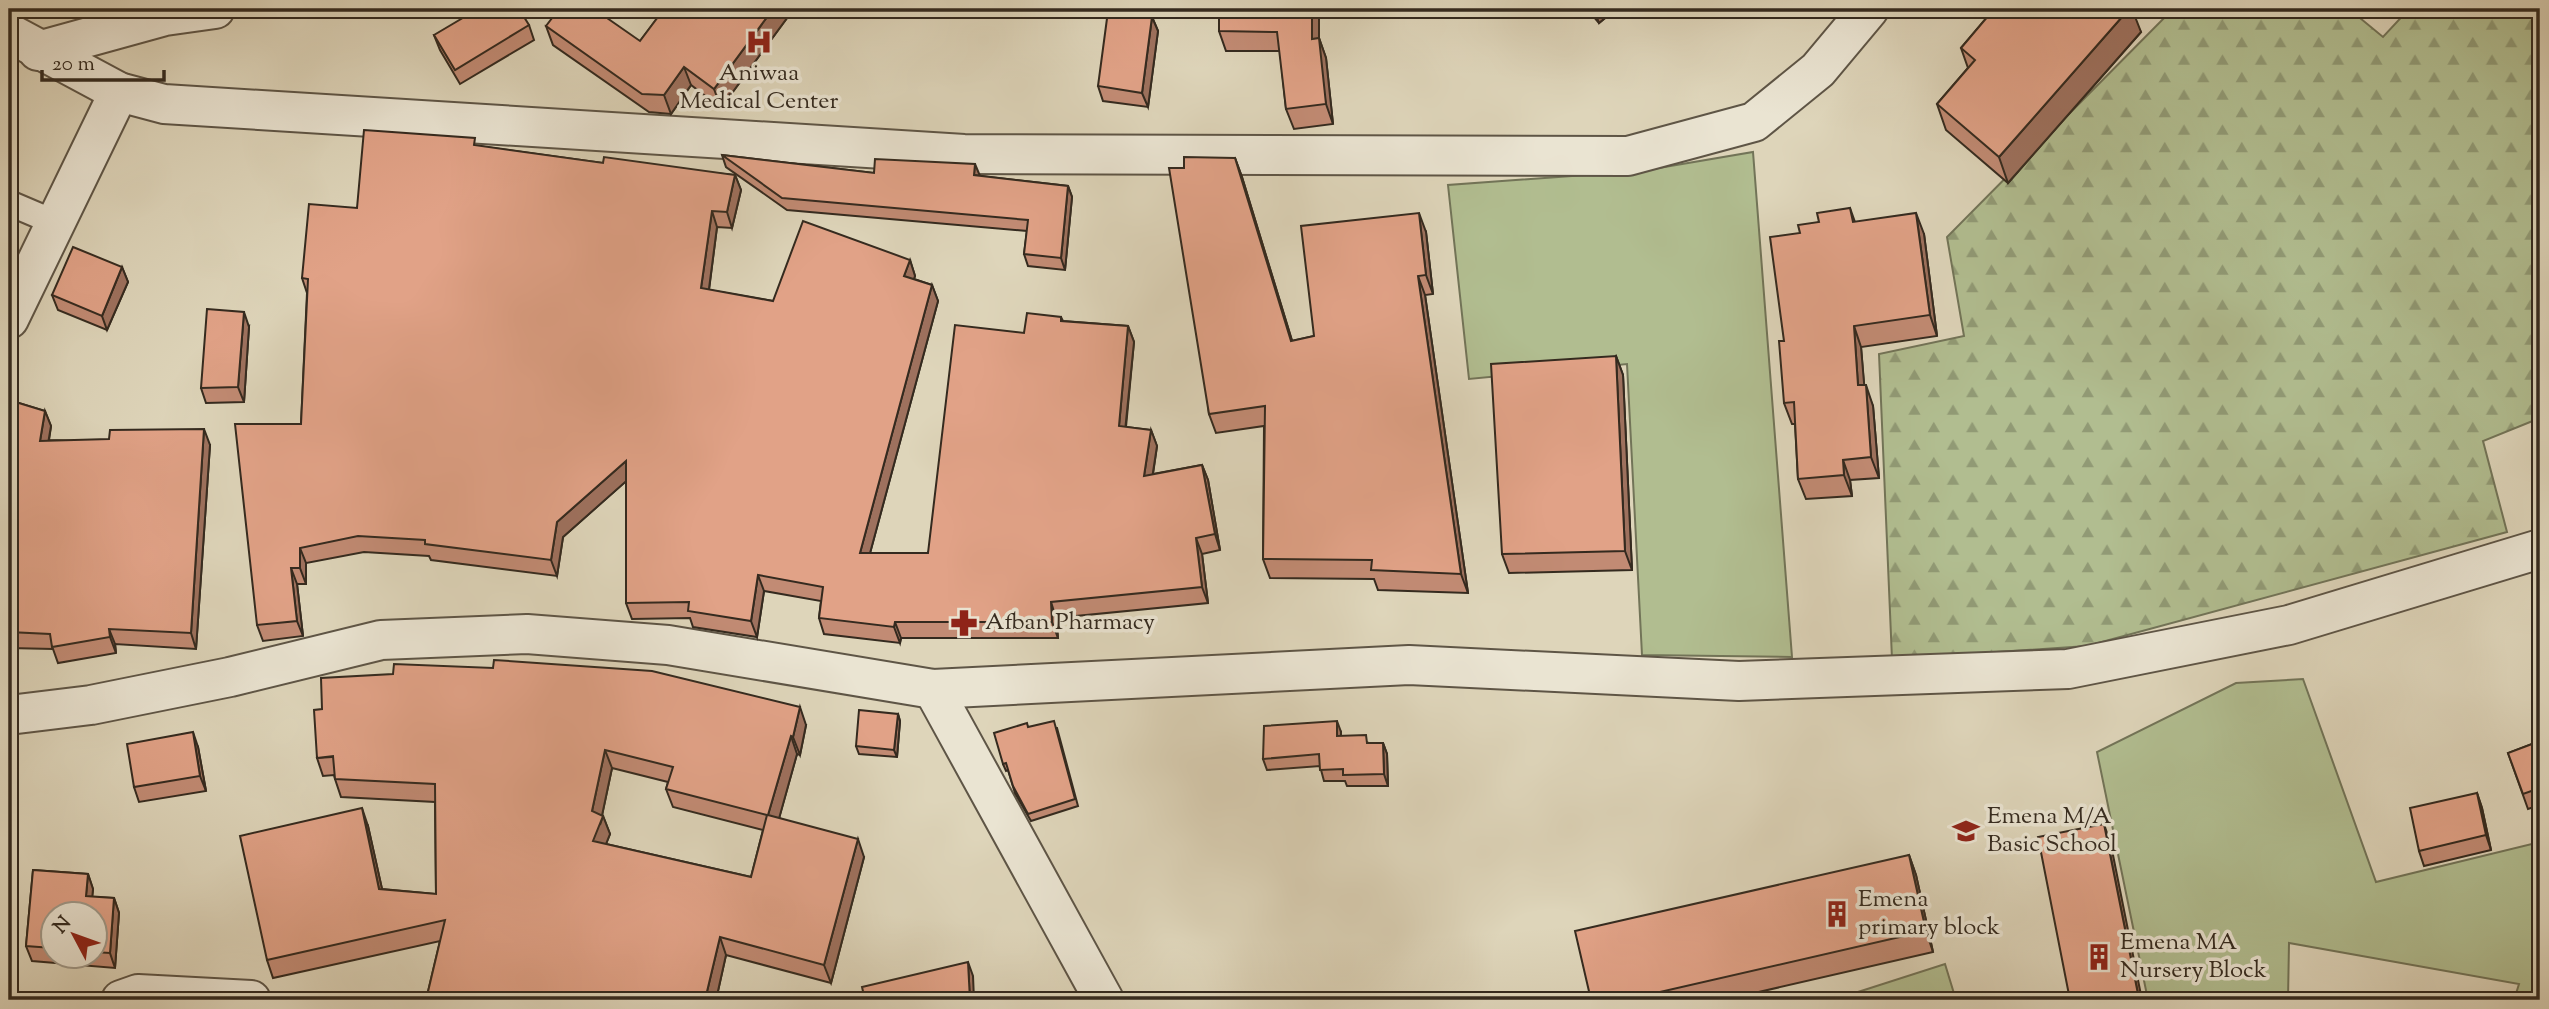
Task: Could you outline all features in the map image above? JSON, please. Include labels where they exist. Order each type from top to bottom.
[{"type":"street","points":[[24,42],[215,9]]},
{"type":"street","points":[[24,42],[119,92],[164,104],[964,154],[1628,156],[1754,122],[1818,70],[1870,9]]},
{"type":"street","points":[[9,319],[119,92]]},
{"type":"street","points":[[9,715],[91,705],[230,677],[381,640],[527,634],[668,645],[933,689],[1409,664],[1739,681],[2068,669],[2289,625],[2540,549]]},
{"type":"street","points":[[933,689],[1104,1000]]},
{"type":"street","points":[[121,1000],[138,994],[251,1000]]},
{"type":"lane","points":[[9,203],[56,223]]},
{"type":"green space","points":[[2173,9],[2349,9],[2383,37],[2409,9],[2540,9],[2540,418],[2483,441],[2507,532],[2087,646],[1892,659],[1879,354],[1964,336],[1947,237]]},
{"type":"green space","points":[[1753,152],[1792,657],[1642,655],[1627,364],[1469,379],[1448,185],[1641,171]]},
{"type":"green space","points":[[2303,679],[2376,882],[2540,842],[2540,1000],[2514,1000],[2519,984],[2289,943],[2288,1000],[2148,1000],[2097,752],[2236,683]]},
{"type":"green space","points":[[1945,964],[1956,1000],[1833,1000]]},
{"type":"building","points":[[478,9],[519,9],[529,25],[455,70],[434,35]]},
{"type":"building","points":[[559,9],[594,9],[640,41],[664,9],[773,9],[714,89],[684,67],[664,95],[642,94],[546,26]]},
{"type":"building","points":[[1219,9],[1312,9],[1312,39],[1319,38],[1326,104],[1286,109],[1277,32],[1219,31]]},
{"type":"building","points":[[1994,9],[2129,9],[1999,157],[1937,104],[1975,60],[1961,48]]},
{"type":"building","points":[[1108,11],[1152,17],[1142,93],[1098,86]]},
{"type":"building","points":[[364,130],[475,138],[474,145],[603,163],[604,157],[735,175],[727,212],[712,211],[701,288],[773,301],[803,221],[910,260],[904,276],[932,285],[860,553],[928,553],[955,325],[1024,333],[1027,313],[1061,317],[1061,321],[1128,326],[1119,426],[1151,430],[1144,476],[1202,465],[1215,534],[1196,538],[1202,587],[1051,602],[1052,622],[895,622],[894,627],[819,618],[823,587],[758,575],[751,621],[688,611],[689,602],[626,603],[626,461],[557,522],[551,560],[425,544],[425,540],[358,536],[300,548],[300,568],[291,568],[297,621],[257,625],[235,424],[301,424],[308,279],[302,278],[309,204],[357,208]]},
{"type":"building","points":[[722,155],[874,173],[875,159],[975,164],[974,175],[1068,186],[1061,258],[1024,254],[1028,220],[782,198]]},
{"type":"building","points":[[1184,157],[1235,158],[1291,341],[1314,336],[1301,226],[1419,213],[1426,275],[1418,276],[1461,574],[1371,570],[1372,560],[1263,559],[1265,406],[1209,414],[1169,168],[1184,168]]},
{"type":"building","points":[[1850,208],[1853,222],[1916,213],[1930,315],[1854,326],[1858,385],[1866,385],[1871,457],[1843,460],[1844,475],[1798,479],[1794,402],[1784,403],[1779,341],[1784,341],[1770,237],[1800,233],[1798,225],[1819,222],[1817,213]]},
{"type":"building","points":[[73,247],[122,267],[102,316],[52,295]]},
{"type":"building","points":[[207,309],[244,312],[238,387],[201,388]]},
{"type":"building","points":[[1616,356],[1625,551],[1502,554],[1491,364]]},
{"type":"building","points":[[9,400],[45,411],[40,441],[109,439],[110,430],[204,429],[191,633],[109,629],[110,637],[52,647],[50,634],[9,632]]},
{"type":"building","points":[[494,660],[652,671],[800,707],[768,815],[858,839],[824,965],[720,937],[705,1000],[426,1000],[445,920],[267,960],[240,836],[362,808],[379,889],[436,894],[435,784],[335,779],[333,756],[317,758],[314,710],[322,709],[321,678],[393,674],[394,664],[493,668]],"holes":[[[605,750],[673,767],[666,789],[767,815],[751,877],[593,841],[603,816],[592,811]]]},
{"type":"building","points":[[859,710],[898,714],[894,750],[856,746]]},
{"type":"building","points":[[1054,721],[1075,799],[1028,814],[1013,786],[1006,763],[1003,764],[994,733],[1027,723],[1028,727]]},
{"type":"building","points":[[1337,721],[1337,736],[1366,735],[1367,743],[1383,743],[1384,774],[1343,775],[1343,769],[1320,770],[1319,754],[1263,759],[1264,726]]},
{"type":"building","points":[[193,732],[200,776],[134,787],[127,744]]},
{"type":"building","points":[[2540,741],[2540,788],[2523,794],[2508,753]]},
{"type":"building","points":[[2477,793],[2486,835],[2419,851],[2410,808]]},
{"type":"building","name":"Emena MA Nursery Block","points":[[2104,824],[2139,999],[2070,1000],[2038,837]]},
{"type":"building","name":"Emena primary block","points":[[1909,855],[1926,931],[1625,1000],[1591,1000],[1575,931]]},
{"type":"building","points":[[33,870],[88,874],[86,896],[114,898],[110,953],[108,900],[38,900],[38,947],[26,946]]},
{"type":"building","points":[[968,962],[970,1000],[865,1000],[862,987]]},
{"type":"place","name":"Aniwaa Medical Center","points":[[759,42]]},
{"type":"place","name":"Afban Pharmacy","points":[[964,623]]},
{"type":"place","name":"Emena M/A Basic School","points":[[1966,831]]},
{"type":"place","name":"Emena primary block","points":[[1837,914]]},
{"type":"place","name":"Emena MA Nursery Block","points":[[2099,957]]}]
